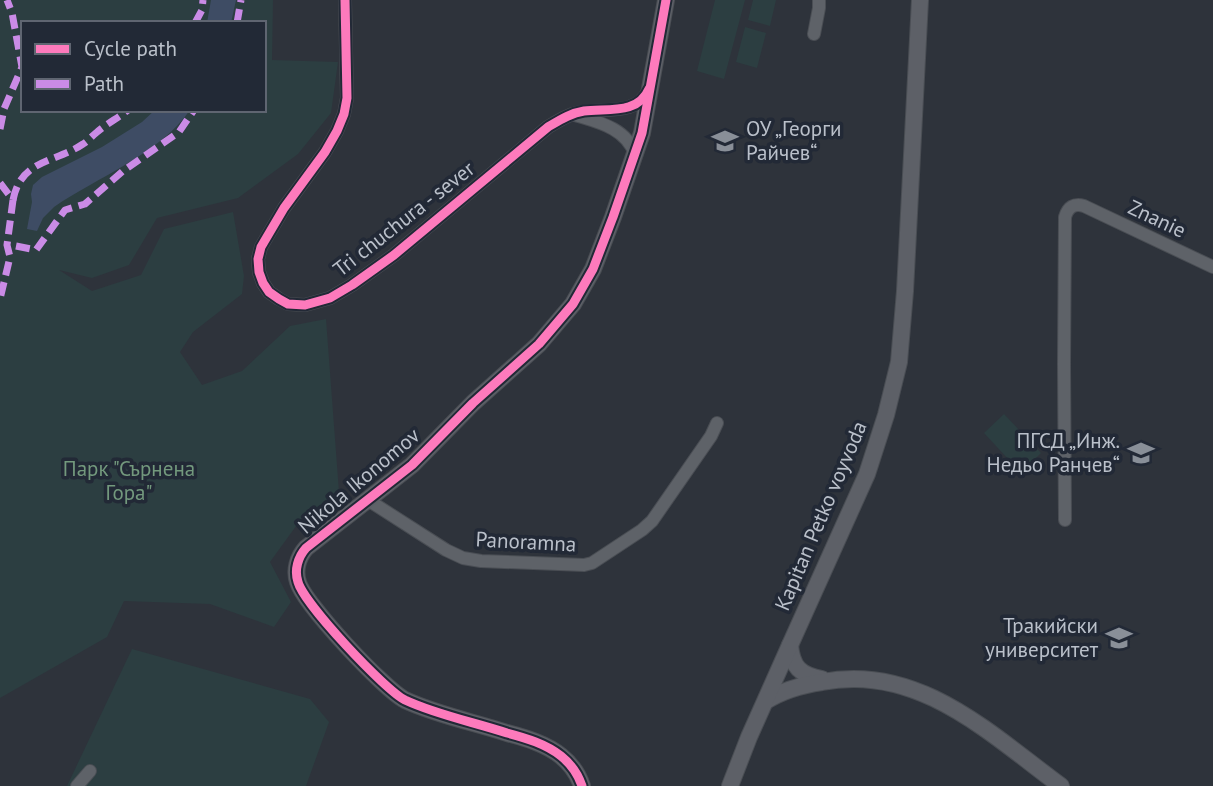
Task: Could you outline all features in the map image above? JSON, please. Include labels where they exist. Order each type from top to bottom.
[{"type":"street","name":"Tri chuchura - sever","points":[[345,0],[347,98],[344,114],[325,152],[284,208],[261,247],[258,259],[262,283],[279,299],[305,305],[330,298],[352,285],[394,255],[540,132],[571,114]]},
{"type":"street","points":[[635,154],[642,133],[666,0]]},
{"type":"street","points":[[814,34],[819,0]]},
{"type":"street","name":"Kapitan Petko voyvoda","points":[[730,786],[749,737],[867,474],[899,362],[920,0]]},
{"type":"street","points":[[571,114],[629,106],[645,97],[652,82]]},
{"type":"street","points":[[617,109],[637,120],[642,133]]},
{"type":"street","points":[[571,114],[601,123],[633,138],[642,133]]},
{"type":"street","points":[[622,134],[635,154]]},
{"type":"street","name":"Nikola Ikonomov","points":[[582,786],[567,761],[543,745],[438,712],[398,696],[310,604],[298,582],[296,569],[300,555],[306,548],[412,464],[473,403],[539,344],[565,315],[593,269],[635,154]]},
{"type":"street","name":"Znanie","points":[[1065,520],[1067,211],[1071,206],[1084,206],[1213,267]]},
{"type":"street","name":"Panoramna","points":[[368,500],[463,558],[481,561],[589,564],[631,538],[652,521],[717,423]]},
{"type":"street","points":[[790,645],[792,659],[802,672],[813,677],[828,680],[873,679],[928,694],[972,720],[1061,786]]},
{"type":"street","points":[[766,701],[792,689],[828,680]]},
{"type":"street","points":[[77,786],[90,771]]},
{"type":"green space","name":"Парк \"Сърнена Гора\"","points":[[0,0],[273,0],[272,60],[338,62],[331,113],[298,154],[238,198],[157,218],[129,265],[92,278],[59,270],[92,291],[141,275],[164,229],[233,212],[244,276],[242,294],[193,332],[180,352],[202,385],[242,371],[290,326],[326,319],[339,492],[299,522],[270,562],[291,602],[274,627],[210,604],[124,601],[107,637],[0,698]]},
{"type":"green space","points":[[715,0],[745,0],[724,79],[697,71]]},
{"type":"green space","points":[[753,0],[776,0],[770,26],[748,20]]},
{"type":"green space","points":[[745,27],[766,33],[757,68],[736,62]]},
{"type":"green space","points":[[1004,414],[1041,453],[1021,473],[984,433]]},
{"type":"green space","points":[[132,649],[310,699],[329,722],[306,786],[67,786]]},
{"type":"water","points":[[211,0],[236,0],[231,21],[207,21]]},
{"type":"water","points":[[153,112],[188,112],[178,125],[145,152],[54,207],[43,218],[37,231],[27,229],[33,185],[42,177],[102,147]]},
{"type":"marked path","points":[[7,0],[21,62]]},
{"type":"marked path","points":[[196,21],[202,10],[203,0]]},
{"type":"marked path","points":[[237,21],[241,0]]},
{"type":"marked path","points":[[0,129],[4,109],[21,69]]},
{"type":"marked path","points":[[13,200],[17,187],[31,169],[83,144],[125,112]]},
{"type":"marked path","points":[[16,246],[36,250],[65,210],[85,204],[123,171],[179,132],[193,112]]},
{"type":"marked path","points":[[0,183],[13,200],[7,245],[10,257],[0,299]]},
{"type":"cycle path","points":[[345,0],[347,98],[344,114],[325,152],[284,208],[261,247],[258,259],[263,283],[269,292],[288,304],[305,305],[330,298],[352,285],[394,255],[548,127],[579,112],[630,107],[644,97],[649,89]]},
{"type":"cycle path","points":[[582,786],[568,762],[542,745],[430,710],[395,693],[346,646],[314,608],[298,582],[297,568],[306,548],[412,465],[473,403],[539,344],[573,304],[593,269],[642,133],[666,0]]},
{"type":"place","name":"ОУ „Георги Райчев“","points":[[725,141]]},
{"type":"place","name":"ПГСД „Инж. Недьо Ранчев“","points":[[1141,453]]},
{"type":"place","name":"Тракийски университет","points":[[1119,638]]}]
